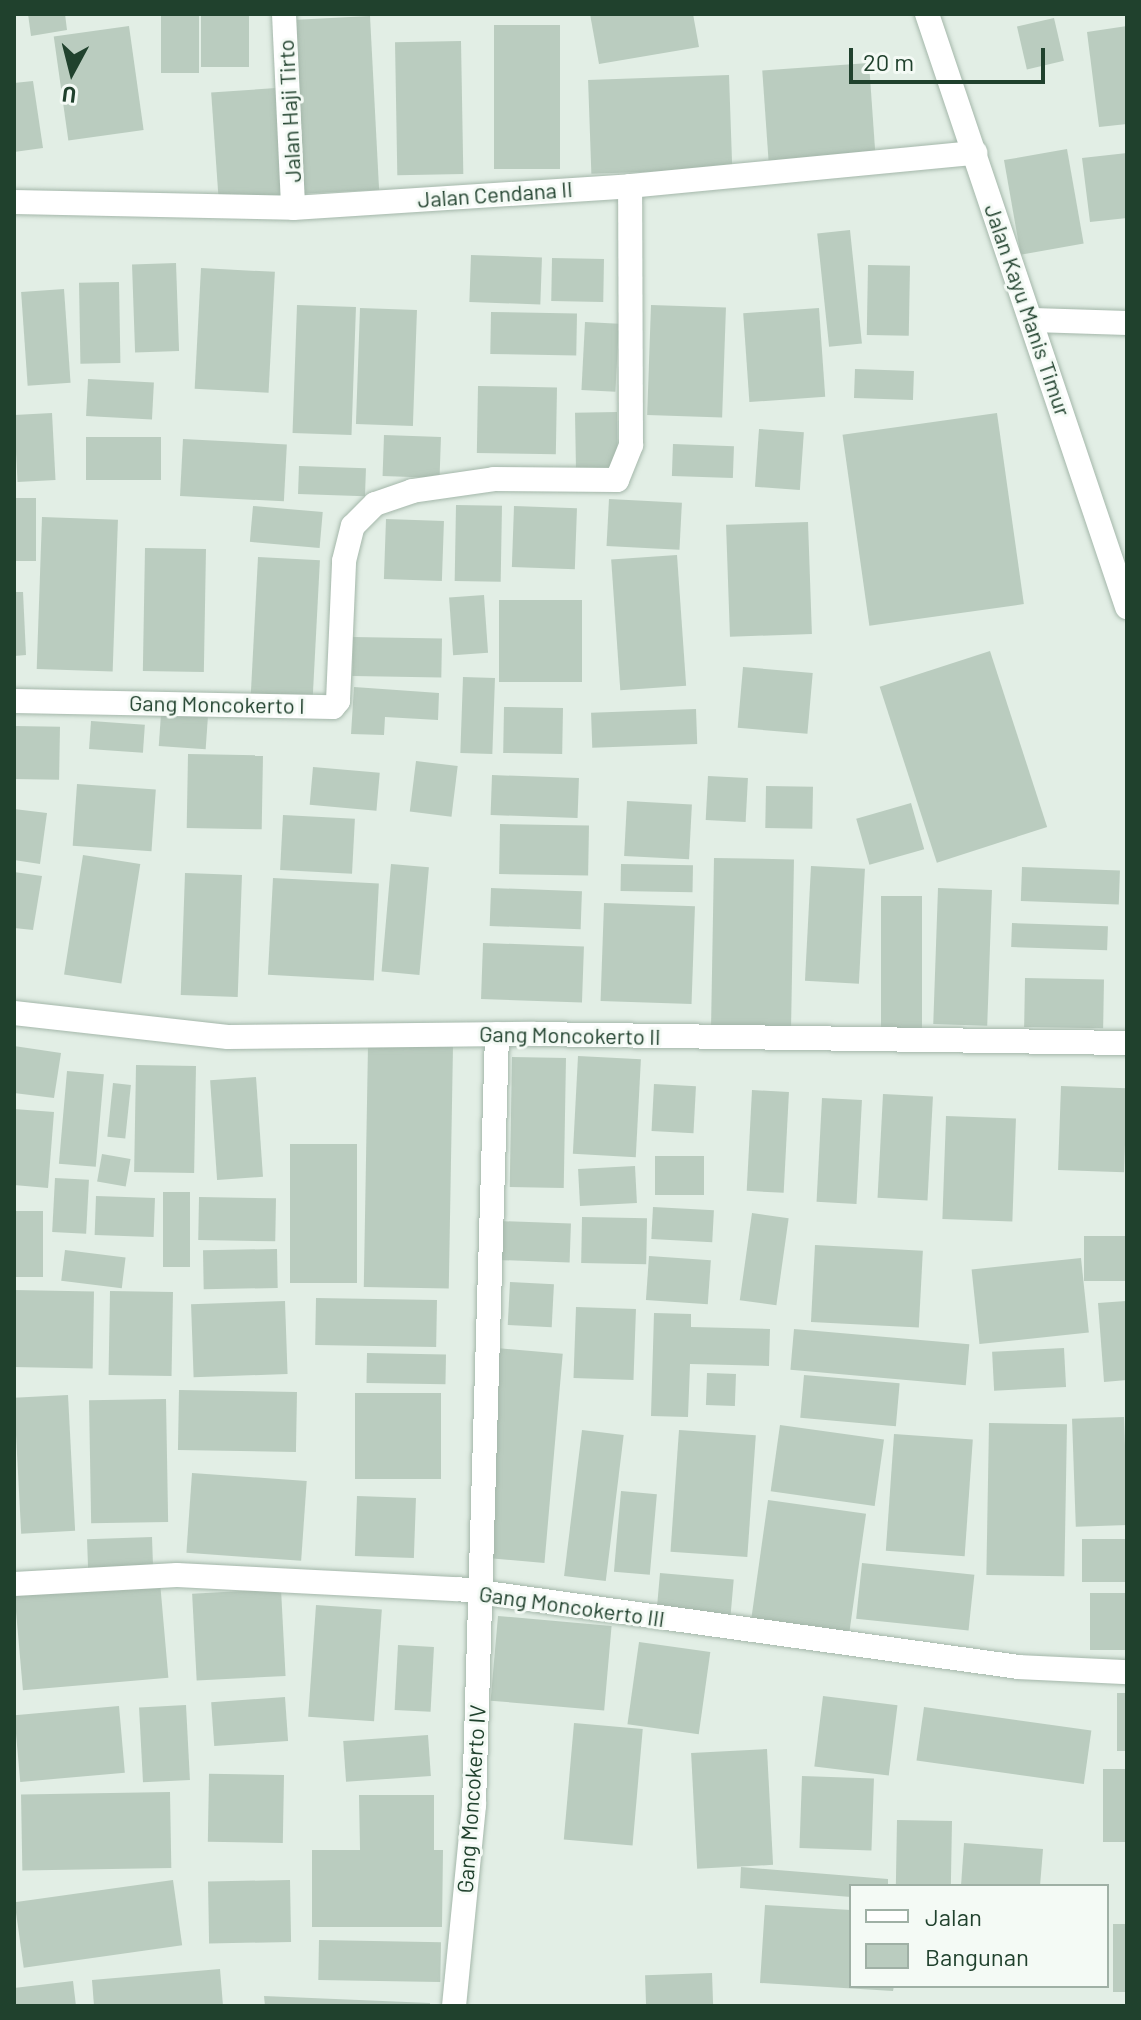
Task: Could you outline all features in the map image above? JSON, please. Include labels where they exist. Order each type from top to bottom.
[{"type":"street","name":"Jalan Haji Tirto","points":[[284,14],[293,208]]},
{"type":"street","name":"Jalan Kayu Manis Timur","points":[[927,14],[1033,320],[1127,607]]},
{"type":"street","name":"Jalan Cendana II","points":[[14,202],[293,208],[630,186],[975,153]]},
{"type":"street","name":"Gang Moncokerto I","points":[[14,701],[333,707],[338,701],[344,561],[353,526],[375,504],[412,491],[494,479],[617,480],[631,445],[630,186]]},
{"type":"street","points":[[1033,320],[1127,323]]},
{"type":"street","name":"Gang Moncokerto II","points":[[14,1013],[228,1037],[497,1034],[1127,1043]]},
{"type":"street","name":"Gang Moncokerto IV","points":[[454,2006],[474,1805],[497,1034]]},
{"type":"street","name":"Gang Moncokerto III","points":[[14,1584],[177,1575],[480,1592],[1019,1667],[1127,1672]]},
{"type":"building","points":[[28,14],[65,14],[67,30],[31,36]]},
{"type":"building","points":[[161,14],[199,14],[199,73],[161,73]]},
{"type":"building","points":[[201,14],[249,14],[249,67],[201,67]]},
{"type":"building","points":[[590,14],[693,14],[699,47],[599,64]]},
{"type":"building","points":[[370,16],[379,190],[301,194],[292,20]]},
{"type":"building","points":[[1054,18],[1064,61],[1027,69],[1017,27]]},
{"type":"building","points":[[494,25],[560,25],[560,169],[494,169]]},
{"type":"building","points":[[129,26],[144,130],[68,141],[54,37]]},
{"type":"building","points":[[1127,26],[1127,124],[1099,127],[1087,32]]},
{"type":"building","points":[[461,41],[463,174],[397,175],[395,42]]},
{"type":"building","points":[[869,63],[875,156],[769,163],[762,70]]},
{"type":"building","points":[[729,75],[732,169],[591,174],[588,80]]},
{"type":"building","points":[[33,81],[43,148],[14,152],[14,83]]},
{"type":"building","points":[[276,88],[284,196],[219,200],[211,93]]},
{"type":"building","points":[[1067,149],[1084,244],[1021,255],[1004,160]]},
{"type":"building","points":[[1127,153],[1127,218],[1090,222],[1082,158]]},
{"type":"building","points":[[850,230],[862,343],[829,347],[817,233]]},
{"type":"building","points":[[471,255],[542,257],[540,304],[469,302]]},
{"type":"building","points":[[552,258],[604,259],[603,302],[551,301]]},
{"type":"building","points":[[176,263],[179,351],[135,352],[132,265]]},
{"type":"building","points":[[868,265],[910,266],[909,336],[867,335]]},
{"type":"building","points":[[201,268],[275,272],[269,393],[195,389]]},
{"type":"building","points":[[119,282],[120,363],[80,364],[79,283]]},
{"type":"building","points":[[64,289],[71,383],[28,386],[21,292]]},
{"type":"building","points":[[297,305],[356,307],[351,435],[293,433]]},
{"type":"building","points":[[651,305],[726,308],[722,418],[647,415]]},
{"type":"building","points":[[360,308],[417,310],[413,426],[356,424]]},
{"type":"building","points":[[819,308],[825,397],[749,402],[743,313]]},
{"type":"building","points":[[491,312],[577,314],[576,355],[490,354]]},
{"type":"building","points":[[585,322],[619,324],[615,392],[581,390]]},
{"type":"building","points":[[855,369],[914,371],[913,400],[854,398]]},
{"type":"building","points":[[88,379],[154,382],[152,419],[86,416]]},
{"type":"building","points":[[478,386],[557,387],[556,454],[477,453]]},
{"type":"building","points":[[617,412],[618,470],[576,471],[575,413]]},
{"type":"building","points":[[52,413],[56,480],[18,482],[14,415]]},
{"type":"building","points":[[997,413],[1024,604],[869,626],[843,435]]},
{"type":"building","points":[[759,429],[804,432],[800,490],[755,487]]},
{"type":"building","points":[[384,435],[441,437],[440,478],[383,476]]},
{"type":"building","points":[[86,437],[161,437],[161,480],[86,480]]},
{"type":"building","points":[[183,439],[287,444],[284,501],[180,496]]},
{"type":"building","points":[[673,444],[734,446],[733,478],[672,476]]},
{"type":"building","points":[[299,466],[366,468],[365,496],[298,494]]},
{"type":"building","points":[[14,498],[36,498],[36,561],[14,561]]},
{"type":"building","points":[[609,499],[682,503],[679,550],[607,546]]},
{"type":"building","points":[[456,505],[502,506],[501,582],[455,581]]},
{"type":"building","points":[[253,506],[323,512],[320,548],[250,542]]},
{"type":"building","points":[[514,506],[577,508],[575,569],[512,567]]},
{"type":"building","points":[[42,517],[118,520],[113,672],[37,669]]},
{"type":"building","points":[[386,519],[444,521],[442,581],[384,579]]},
{"type":"building","points":[[808,522],[812,634],[730,637],[726,525]]},
{"type":"building","points":[[145,548],[206,549],[204,672],[143,671]]},
{"type":"building","points":[[677,555],[686,686],[620,690],[611,560]]},
{"type":"building","points":[[258,557],[320,560],[313,699],[251,696]]},
{"type":"building","points":[[14,592],[23,592],[26,655],[14,656]]},
{"type":"building","points":[[484,595],[488,653],[453,655],[449,597]]},
{"type":"building","points":[[499,600],[582,600],[582,682],[499,682]]},
{"type":"building","points":[[353,637],[442,639],[441,678],[352,676]]},
{"type":"building","points":[[990,651],[1047,827],[937,863],[880,687]]},
{"type":"building","points":[[743,667],[813,673],[807,734],[738,728]]},
{"type":"building","points":[[463,677],[495,678],[492,754],[460,753]]},
{"type":"building","points":[[354,687],[439,693],[438,720],[385,717],[384,735],[351,734]]},
{"type":"building","points":[[504,707],[563,708],[562,754],[503,753]]},
{"type":"building","points":[[696,709],[697,744],[592,748],[591,713]]},
{"type":"building","points":[[161,714],[208,717],[206,749],[159,746]]},
{"type":"building","points":[[91,721],[145,725],[143,753],[89,749]]},
{"type":"building","points":[[14,726],[60,727],[59,780],[14,779]]},
{"type":"building","points":[[188,754],[263,755],[262,829],[187,828]]},
{"type":"building","points":[[416,761],[458,766],[451,817],[410,812]]},
{"type":"building","points":[[313,767],[380,773],[376,811],[310,805]]},
{"type":"building","points":[[492,775],[579,778],[578,818],[491,815]]},
{"type":"building","points":[[708,776],[748,778],[746,822],[706,820]]},
{"type":"building","points":[[77,784],[156,790],[151,851],[73,846]]},
{"type":"building","points":[[766,786],[813,787],[812,829],[765,828]]},
{"type":"building","points":[[627,801],[692,804],[689,859],[624,856]]},
{"type":"building","points":[[911,803],[924,849],[869,865],[856,819]]},
{"type":"building","points":[[14,809],[47,813],[40,864],[14,860]]},
{"type":"building","points":[[283,815],[355,819],[352,874],[280,870]]},
{"type":"building","points":[[500,824],[589,826],[588,876],[499,874]]},
{"type":"building","points":[[83,855],[140,864],[121,984],[64,975]]},
{"type":"building","points":[[714,858],[794,859],[791,1028],[711,1027]]},
{"type":"building","points":[[391,864],[429,867],[419,975],[382,972]]},
{"type":"building","points":[[621,864],[693,865],[693,892],[621,891]]},
{"type":"building","points":[[811,866],[865,869],[859,984],[805,981]]},
{"type":"building","points":[[1022,867],[1120,870],[1119,904],[1021,901]]},
{"type":"building","points":[[14,872],[42,876],[33,930],[14,928]]},
{"type":"building","points":[[185,873],[242,875],[238,997],[181,995]]},
{"type":"building","points":[[273,878],[379,884],[374,980],[268,975]]},
{"type":"building","points":[[491,888],[582,891],[581,929],[490,926]]},
{"type":"building","points":[[938,888],[992,890],[987,1026],[933,1024]]},
{"type":"building","points":[[881,896],[922,896],[922,1031],[881,1031]]},
{"type":"building","points":[[604,903],[695,906],[692,1004],[601,1001]]},
{"type":"building","points":[[1012,923],[1108,926],[1107,950],[1011,947]]},
{"type":"building","points":[[483,943],[584,947],[582,1002],[481,999]]},
{"type":"building","points":[[1025,978],[1104,979],[1103,1028],[1024,1027]]},
{"type":"building","points":[[368,1045],[453,1046],[449,1288],[364,1287]]},
{"type":"building","points":[[14,1046],[61,1053],[54,1098],[14,1093]]},
{"type":"building","points":[[578,1056],[641,1059],[636,1157],[573,1154]]},
{"type":"building","points":[[512,1057],[566,1058],[564,1188],[510,1187]]},
{"type":"building","points":[[136,1065],[196,1066],[194,1173],[134,1172]]},
{"type":"building","points":[[67,1071],[104,1074],[96,1167],[59,1164]]},
{"type":"building","points":[[256,1077],[263,1177],[217,1180],[210,1080]]},
{"type":"building","points":[[113,1083],[131,1085],[125,1139],[107,1137]]},
{"type":"building","points":[[654,1084],[696,1086],[693,1133],[652,1131]]},
{"type":"building","points":[[1061,1086],[1127,1088],[1124,1172],[1058,1170]]},
{"type":"building","points":[[752,1090],[789,1092],[784,1193],[747,1191]]},
{"type":"building","points":[[883,1094],[933,1097],[927,1200],[878,1198]]},
{"type":"building","points":[[822,1098],[862,1100],[857,1204],[817,1202]]},
{"type":"building","points":[[14,1109],[54,1112],[48,1188],[14,1185]]},
{"type":"building","points":[[946,1116],[1016,1118],[1012,1221],[942,1219]]},
{"type":"building","points":[[290,1144],[357,1144],[357,1283],[290,1283]]},
{"type":"building","points":[[102,1154],[131,1159],[126,1187],[97,1182]]},
{"type":"building","points":[[655,1156],[704,1156],[704,1195],[655,1195]]},
{"type":"building","points":[[635,1166],[637,1203],[580,1206],[578,1169]]},
{"type":"building","points":[[55,1178],[89,1180],[86,1234],[52,1232]]},
{"type":"building","points":[[163,1192],[190,1192],[190,1267],[163,1267]]},
{"type":"building","points":[[96,1196],[155,1198],[154,1237],[95,1235]]},
{"type":"building","points":[[199,1197],[276,1198],[275,1241],[198,1240]]},
{"type":"building","points":[[653,1207],[714,1210],[712,1242],[651,1239]]},
{"type":"building","points":[[14,1211],[43,1211],[43,1277],[14,1277]]},
{"type":"building","points":[[752,1213],[789,1218],[776,1305],[740,1300]]},
{"type":"building","points":[[582,1217],[647,1218],[646,1264],[581,1263]]},
{"type":"building","points":[[498,1221],[571,1224],[570,1263],[497,1260]]},
{"type":"building","points":[[1084,1236],[1127,1236],[1127,1281],[1084,1281]]},
{"type":"building","points":[[815,1245],[923,1251],[919,1328],[811,1322]]},
{"type":"building","points":[[277,1249],[278,1288],[204,1289],[203,1250]]},
{"type":"building","points":[[65,1250],[126,1257],[122,1288],[61,1281]]},
{"type":"building","points":[[649,1256],[711,1260],[708,1304],[646,1300]]},
{"type":"building","points":[[1081,1258],[1089,1333],[979,1344],[972,1269]]},
{"type":"building","points":[[510,1282],[554,1284],[552,1327],[508,1325]]},
{"type":"building","points":[[14,1290],[94,1291],[93,1368],[14,1367]]},
{"type":"building","points":[[110,1291],[173,1292],[172,1376],[109,1375]]},
{"type":"building","points":[[316,1298],[437,1300],[436,1347],[315,1345]]},
{"type":"building","points":[[285,1301],[288,1374],[194,1377],[191,1304]]},
{"type":"building","points":[[1126,1301],[1127,1380],[1104,1382],[1098,1303]]},
{"type":"building","points":[[576,1307],[636,1309],[633,1380],[574,1378]]},
{"type":"building","points":[[654,1313],[691,1314],[691,1327],[770,1329],[769,1366],[690,1364],[688,1417],[651,1416]]},
{"type":"building","points":[[794,1329],[969,1344],[966,1385],[790,1370]]},
{"type":"building","points":[[497,1348],[563,1354],[544,1563],[479,1557]]},
{"type":"building","points":[[1064,1348],[1066,1387],[994,1391],[992,1352]]},
{"type":"building","points":[[367,1353],[446,1354],[445,1384],[366,1383]]},
{"type":"building","points":[[707,1373],[736,1374],[735,1406],[706,1405]]},
{"type":"building","points":[[804,1375],[900,1383],[896,1426],[800,1418]]},
{"type":"building","points":[[179,1390],[297,1392],[296,1452],[178,1450]]},
{"type":"building","points":[[355,1393],[441,1393],[441,1479],[355,1479]]},
{"type":"building","points":[[68,1395],[75,1531],[21,1534],[14,1398]]},
{"type":"building","points":[[166,1399],[168,1522],[91,1523],[89,1400]]},
{"type":"building","points":[[1124,1417],[1127,1525],[1076,1527],[1072,1419]]},
{"type":"building","points":[[989,1423],[1067,1424],[1064,1576],[986,1575]]},
{"type":"building","points":[[780,1425],[884,1440],[875,1506],[771,1491]]},
{"type":"building","points":[[582,1430],[624,1435],[606,1581],[564,1576]]},
{"type":"building","points":[[679,1430],[756,1435],[747,1557],[670,1552]]},
{"type":"building","points":[[894,1434],[973,1440],[965,1556],[886,1551]]},
{"type":"building","points":[[192,1473],[307,1481],[301,1561],[186,1553]]},
{"type":"building","points":[[621,1491],[657,1494],[650,1575],[614,1572]]},
{"type":"building","points":[[357,1496],[416,1498],[414,1558],[355,1556]]},
{"type":"building","points":[[768,1500],[866,1514],[849,1635],[751,1621]]},
{"type":"building","points":[[152,1537],[153,1568],[88,1570],[87,1539]]},
{"type":"building","points":[[1082,1539],[1127,1539],[1127,1582],[1082,1582]]},
{"type":"building","points":[[862,1563],[974,1575],[969,1631],[856,1619]]},
{"type":"building","points":[[660,1573],[734,1579],[730,1616],[657,1610]]},
{"type":"building","points":[[160,1582],[168,1678],[23,1690],[15,1595]]},
{"type":"building","points":[[281,1589],[286,1676],[197,1681],[192,1594]]},
{"type":"building","points":[[1090,1593],[1127,1593],[1127,1650],[1090,1650]]},
{"type":"building","points":[[316,1605],[382,1610],[374,1721],[308,1717]]},
{"type":"building","points":[[498,1616],[612,1626],[604,1711],[491,1701]]},
{"type":"building","points":[[639,1642],[710,1652],[699,1734],[627,1724]]},
{"type":"building","points":[[398,1645],[434,1647],[431,1712],[395,1710]]},
{"type":"building","points":[[1117,1693],[1127,1693],[1127,1751],[1117,1751]]},
{"type":"building","points":[[823,1696],[897,1705],[889,1776],[814,1766]]},
{"type":"building","points":[[285,1697],[288,1741],[214,1746],[211,1702]]},
{"type":"building","points":[[186,1705],[190,1780],[143,1782],[139,1707]]},
{"type":"building","points":[[119,1706],[125,1773],[20,1782],[14,1715]]},
{"type":"building","points":[[924,1707],[1091,1731],[1084,1784],[916,1760]]},
{"type":"building","points":[[574,1723],[643,1729],[633,1846],[564,1840]]},
{"type":"building","points":[[428,1735],[431,1776],[346,1782],[343,1741]]},
{"type":"building","points":[[767,1749],[773,1865],[697,1869],[691,1753]]},
{"type":"building","points":[[1103,1769],[1127,1769],[1127,1842],[1103,1842]]},
{"type":"building","points":[[209,1774],[284,1775],[283,1843],[208,1842]]},
{"type":"building","points":[[802,1776],[874,1779],[871,1850],[799,1848]]},
{"type":"building","points":[[170,1792],[171,1868],[22,1871],[21,1795]]},
{"type":"building","points":[[359,1795],[434,1795],[434,1850],[443,1850],[442,1927],[312,1927],[312,1850],[360,1850]]},
{"type":"building","points":[[897,1820],[952,1821],[951,1884],[896,1884]]},
{"type":"building","points":[[964,1843],[1043,1849],[1040,1884],[961,1884]]},
{"type":"building","points":[[741,1867],[888,1879],[888,1884],[849,1884],[849,1897],[740,1888]]},
{"type":"building","points":[[173,1880],[182,1945],[24,1968],[15,1902]]},
{"type":"building","points":[[290,1880],[291,1942],[209,1943],[208,1881]]},
{"type":"building","points":[[765,1905],[849,1910],[849,1988],[894,1988],[893,1991],[760,1983]]},
{"type":"building","points":[[1113,1924],[1127,1924],[1127,1992],[1113,1992]]},
{"type":"building","points":[[319,1940],[441,1942],[440,1982],[318,1980]]},
{"type":"building","points":[[220,1969],[223,2006],[94,2006],[92,1980]]},
{"type":"building","points":[[712,1973],[713,2006],[646,2006],[645,1975]]},
{"type":"building","points":[[73,1981],[76,2006],[14,2006],[14,1988]]},
{"type":"building","points":[[264,1996],[430,2003],[430,2006],[265,2006]]}]
